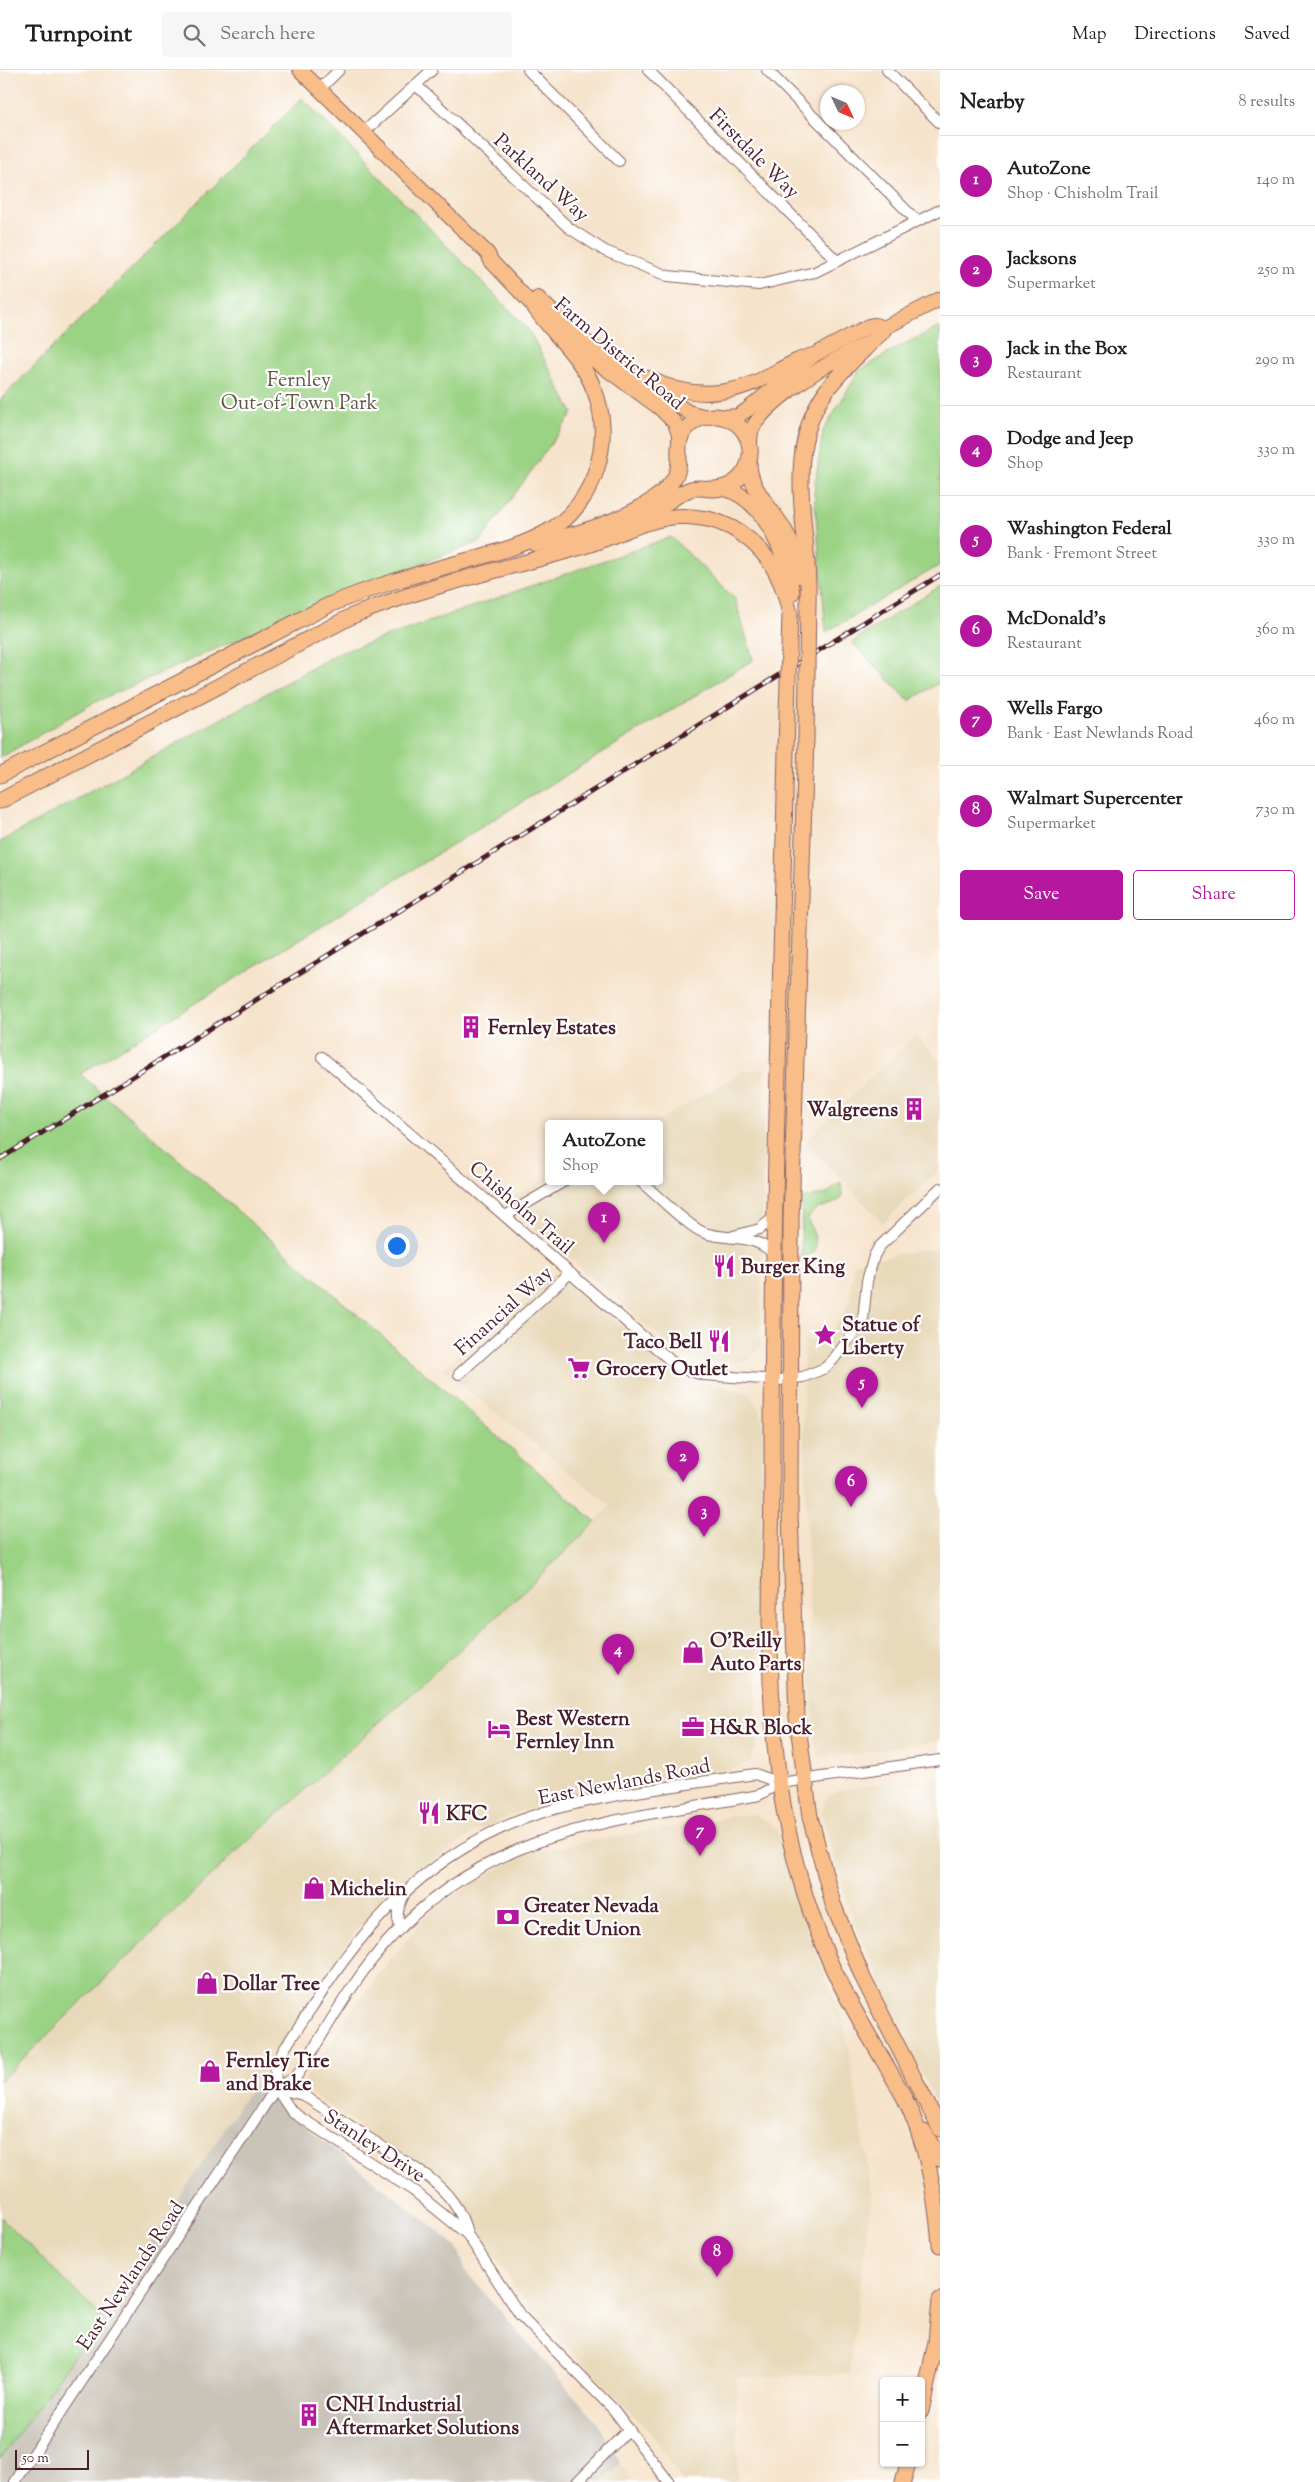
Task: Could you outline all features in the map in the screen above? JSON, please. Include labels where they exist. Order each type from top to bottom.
[{"type":"highway","points":[[520,546],[548,532],[565,519],[580,502],[598,468],[603,431],[602,416],[593,386],[584,370],[535,308]]},
{"type":"highway","points":[[880,333],[841,372],[825,392],[808,425],[800,477],[809,583],[804,865],[792,1186],[790,1513],[795,1685],[804,1780],[816,1847],[847,1940],[877,2006],[940,2128]]},
{"type":"highway","points":[[0,775],[286,626],[359,592],[520,546],[538,544],[581,532],[626,515],[664,489],[676,474],[679,442],[689,426],[706,416],[725,417],[741,427],[750,444],[749,472],[754,484],[788,535],[808,602]]},
{"type":"highway","points":[[678,460],[687,477],[703,487]]},
{"type":"highway","points":[[722,488],[739,479],[749,463]]},
{"type":"highway","points":[[633,528],[689,490],[703,487],[722,488],[736,492],[752,506],[778,542],[791,582],[773,1254],[771,1380],[772,1702],[780,1783],[800,1876],[823,1943],[848,2000],[940,2159]]},
{"type":"highway","points":[[0,801],[329,627],[378,605],[600,542],[633,528],[665,518],[679,516],[709,520],[739,532],[757,547],[772,566],[781,581],[790,613]]},
{"type":"highway","points":[[207,692],[207,684],[218,672],[286,626]]},
{"type":"highway","points":[[904,2098],[928,2165],[934,2192],[940,2245]]},
{"type":"highway","points":[[925,2393],[936,2342],[940,2300]]},
{"type":"highway","points":[[903,2482],[907,2467]]},
{"type":"main road","name":"Farm District Road","points":[[300,70],[488,254],[491,261],[535,308],[574,345],[668,415],[678,429],[679,442]]},
{"type":"main road","name":"Farm District Road","points":[[488,254],[496,256],[570,328],[600,352],[688,412],[706,416]]},
{"type":"main road","points":[[750,444],[753,427],[786,395],[822,368],[940,299]]},
{"type":"main road","points":[[600,352],[660,384],[704,394],[720,393],[748,386],[794,362],[814,355],[869,326],[875,325],[880,333]]},
{"type":"main road","points":[[725,417],[738,416],[747,410],[814,355]]},
{"type":"street","points":[[320,89],[339,70]]},
{"type":"street","points":[[364,132],[417,86],[432,70]]},
{"type":"street","points":[[528,70],[619,161]]},
{"type":"street","name":"Firstdale Way","points":[[648,70],[837,261]]},
{"type":"street","points":[[767,70],[917,221]]},
{"type":"street","points":[[887,70],[940,123]]},
{"type":"street","name":"Parkland Way","points":[[417,86],[569,228],[604,251],[668,276],[759,285],[815,272],[940,210]]},
{"type":"street","name":"Chisholm Trail","points":[[322,1057],[678,1367],[703,1375],[790,1380],[824,1368],[845,1346],[863,1320],[867,1281],[874,1256],[879,1247],[940,1188]]},
{"type":"street","points":[[505,1216],[558,1185]]},
{"type":"street","points":[[645,1185],[693,1226],[705,1233],[761,1242],[773,1254]]},
{"type":"street","points":[[733,1236],[760,1230],[774,1217]]},
{"type":"street","name":"Financial Way","points":[[459,1374],[570,1273]]},
{"type":"street","name":"East Newlands Road","points":[[15,2482],[276,2088],[296,2077],[364,1972],[401,1928],[431,1901],[463,1878],[524,1846],[568,1830],[759,1796],[780,1783],[940,1760]]},
{"type":"street","name":"East Newlands Road","points":[[276,2088],[276,2064],[365,1931],[408,1888],[440,1864],[480,1840],[518,1822],[556,1809],[755,1774],[780,1783]]},
{"type":"street","points":[[401,1928],[397,1918],[398,1907],[408,1888]]},
{"type":"street","name":"Stanley Drive","points":[[276,2088],[292,2112],[419,2194],[467,2234]]},
{"type":"street","name":"Stanley Drive","points":[[276,2088],[303,2095],[427,2176],[444,2190],[460,2211],[467,2234],[520,2315],[629,2428],[669,2482]]},
{"type":"street","points":[[577,2482],[629,2428]]},
{"type":"shaded area","points":[[916,1035],[940,1061],[940,1169],[883,1223],[805,1141]]},
{"type":"shaded area","points":[[765,1069],[760,1348],[747,1361],[708,1362],[692,1359],[677,1351],[532,1226],[510,1199],[545,1179],[545,1185],[663,1185],[663,1120],[660,1120],[746,1070]]},
{"type":"shaded area","points":[[940,1249],[940,1741],[832,1757],[820,1756],[815,1746],[813,1731],[803,1402],[804,1339],[818,1342],[838,1323],[849,1302],[854,1263],[921,1250]]},
{"type":"shaded area","points":[[557,1271],[675,1373],[748,1393],[760,1409],[763,1424],[756,1744],[751,1761],[737,1767],[523,1811],[478,1830],[431,1862],[389,1895],[356,1930],[102,2317],[0,2217],[0,2081],[226,1861],[522,1593],[611,1506],[442,1369]]},
{"type":"shaded area","points":[[940,1776],[940,2114],[850,1912],[822,1814],[826,1798],[839,1790]]},
{"type":"shaded area","points":[[739,1815],[754,1815],[768,1821],[777,1830],[803,1922],[844,2022],[872,2193],[849,2374],[736,2377],[738,2482],[682,2482],[654,2436],[528,2307],[454,2191],[300,2087],[374,1980],[421,1922],[437,1907],[478,1879],[531,1852]]},
{"type":"shaded area","points":[[253,2085],[457,2246],[466,2272],[597,2422],[620,2462],[603,2482],[0,2482],[0,2459],[102,2317]]},
{"type":"shaded area","points":[[620,2462],[633,2482],[603,2482]]},
{"type":"green space","name":"Fernley Out-of-Town Park","points":[[302,98],[528,329],[573,413],[480,542],[361,585],[93,703],[0,758],[0,400]]},
{"type":"green space","points":[[940,327],[940,565],[826,632],[814,492],[823,431],[859,371],[902,345]]},
{"type":"green space","points":[[671,537],[735,599],[753,660],[80,1074],[596,1522],[522,1593],[226,1861],[0,2081],[0,842],[337,654]]},
{"type":"green space","points":[[940,586],[940,682],[909,701],[852,642]]},
{"type":"green space","points":[[841,1182],[842,1198],[833,1204],[818,1208],[808,1220],[816,1243],[814,1252],[801,1259],[802,1199],[826,1194]]},
{"type":"green space","points":[[0,2217],[102,2317],[0,2459]]},
{"type":"railway","points":[[0,1159],[940,575]]},
{"type":"place","name":"Fernley Estates","points":[[471,1027]]},
{"type":"place","name":"Walgreens","points":[[914,1109]]},
{"type":"place","name":"AutoZone","points":[[604,1243]]},
{"type":"place","name":"Burger King","points":[[724,1266]]},
{"type":"place","name":"Statue of Liberty","points":[[825,1335]]},
{"type":"place","name":"Taco Bell","points":[[719,1341]]},
{"type":"place","name":"Grocery Outlet","points":[[579,1368]]},
{"type":"place","name":"Washington Federal","points":[[862,1408]]},
{"type":"place","name":"Jacksons","points":[[683,1482]]},
{"type":"place","name":"McDonald's","points":[[851,1507]]},
{"type":"place","name":"Jack in the Box","points":[[704,1537]]},
{"type":"place","name":"O'Reilly Auto Parts","points":[[693,1652]]},
{"type":"place","name":"Dodge and Jeep","points":[[618,1675]]},
{"type":"place","name":"H&R Block","points":[[693,1727]]},
{"type":"place","name":"Best Western Fernley Inn","points":[[499,1729]]},
{"type":"place","name":"KFC","points":[[429,1813]]},
{"type":"place","name":"Wells Fargo","points":[[700,1856]]},
{"type":"place","name":"Michelin","points":[[314,1888]]},
{"type":"place","name":"Greater Nevada Credit Union","points":[[508,1917]]},
{"type":"place","name":"Dollar Tree","points":[[207,1983]]},
{"type":"place","name":"Fernley Tire and Brake","points":[[210,2071]]},
{"type":"place","name":"Walmart Supercenter","points":[[717,2277]]},
{"type":"place","name":"CNH Industrial Aftermarket Solutions","points":[[309,2415]]}]
